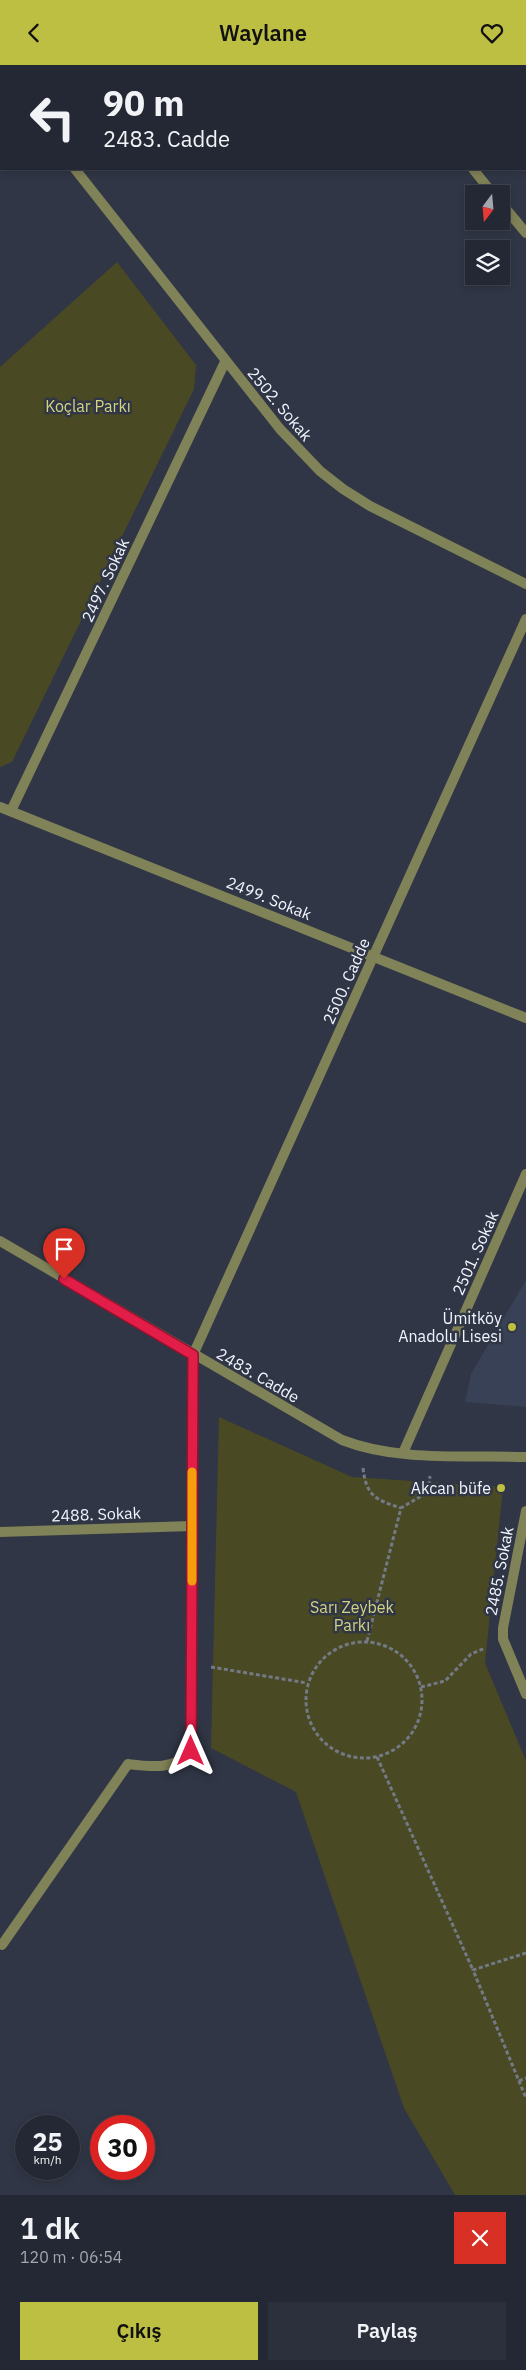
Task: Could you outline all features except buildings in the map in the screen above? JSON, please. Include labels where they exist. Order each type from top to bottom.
[{"type":"street","name":"2502. Sokak","points":[[76,170],[225,362],[298,449],[343,489],[370,506],[526,583]]},
{"type":"street","points":[[474,170],[486,185]]},
{"type":"street","points":[[510,214],[526,233]]},
{"type":"street","name":"2497. Sokak","points":[[11,811],[225,362]]},
{"type":"street","name":"2500. Cadde","points":[[193,1355],[526,619]]},
{"type":"street","name":"2499. Sokak","points":[[0,807],[526,1018]]},
{"type":"street","name":"2501. Sokak","points":[[403,1453],[526,1174]]},
{"type":"street","name":"2483. Cadde","points":[[0,1241],[193,1355],[342,1439],[360,1447],[403,1453],[526,1457]]},
{"type":"street","points":[[2,1945],[128,1764],[168,1766],[177,1764],[191,1751],[193,1355]]},
{"type":"street","name":"2485. Sokak","points":[[526,1511],[506,1605],[503,1639],[526,1693]]},
{"type":"street","name":"2488. Sokak","points":[[0,1532],[192,1526]]},
{"type":"path","points":[[360,1447],[365,1487],[381,1502],[401,1508]]},
{"type":"path","points":[[367,1641],[401,1508],[428,1492],[433,1454]]},
{"type":"path","points":[[421,1687],[445,1681],[471,1654],[503,1639]]},
{"type":"path","points":[[367,1641],[386,1645],[402,1655],[414,1669],[421,1687],[422,1706],[418,1723],[408,1739],[394,1750],[376,1757],[356,1758],[343,1754],[320,1740],[309,1722],[304,1703],[307,1683],[316,1665],[330,1651],[347,1643],[367,1641]]},
{"type":"path","points":[[191,1664],[307,1683]]},
{"type":"path","points":[[376,1757],[473,1970],[526,2098]]},
{"type":"path","points":[[473,1970],[526,1953]]},
{"type":"path","points":[[519,2081],[526,2078]]},
{"type":"shaded area","name":"Ümitköy Anadolu Lisesi","points":[[526,1280],[526,1407],[465,1402],[471,1374]]},
{"type":"green space","name":"Koçlar Parkı","points":[[117,262],[196,365],[194,389],[12,762],[0,767],[0,367]]},
{"type":"green space","name":"Sarı Zeybek Parkı","points":[[219,1417],[352,1477],[503,1487],[485,1663],[526,1761],[526,2195],[455,2195],[404,2108],[296,1792],[211,1748]]},
{"type":"slow traffic","points":[[192,1472],[192,1581]]},
{"type":"place","name":"Ümitköy Anadolu Lisesi","points":[[512,1327]]},
{"type":"place","name":"Akcan büfe","points":[[501,1488]]},
{"type":"route","points":[[64,1279],[193,1355],[191,1751]]}]
